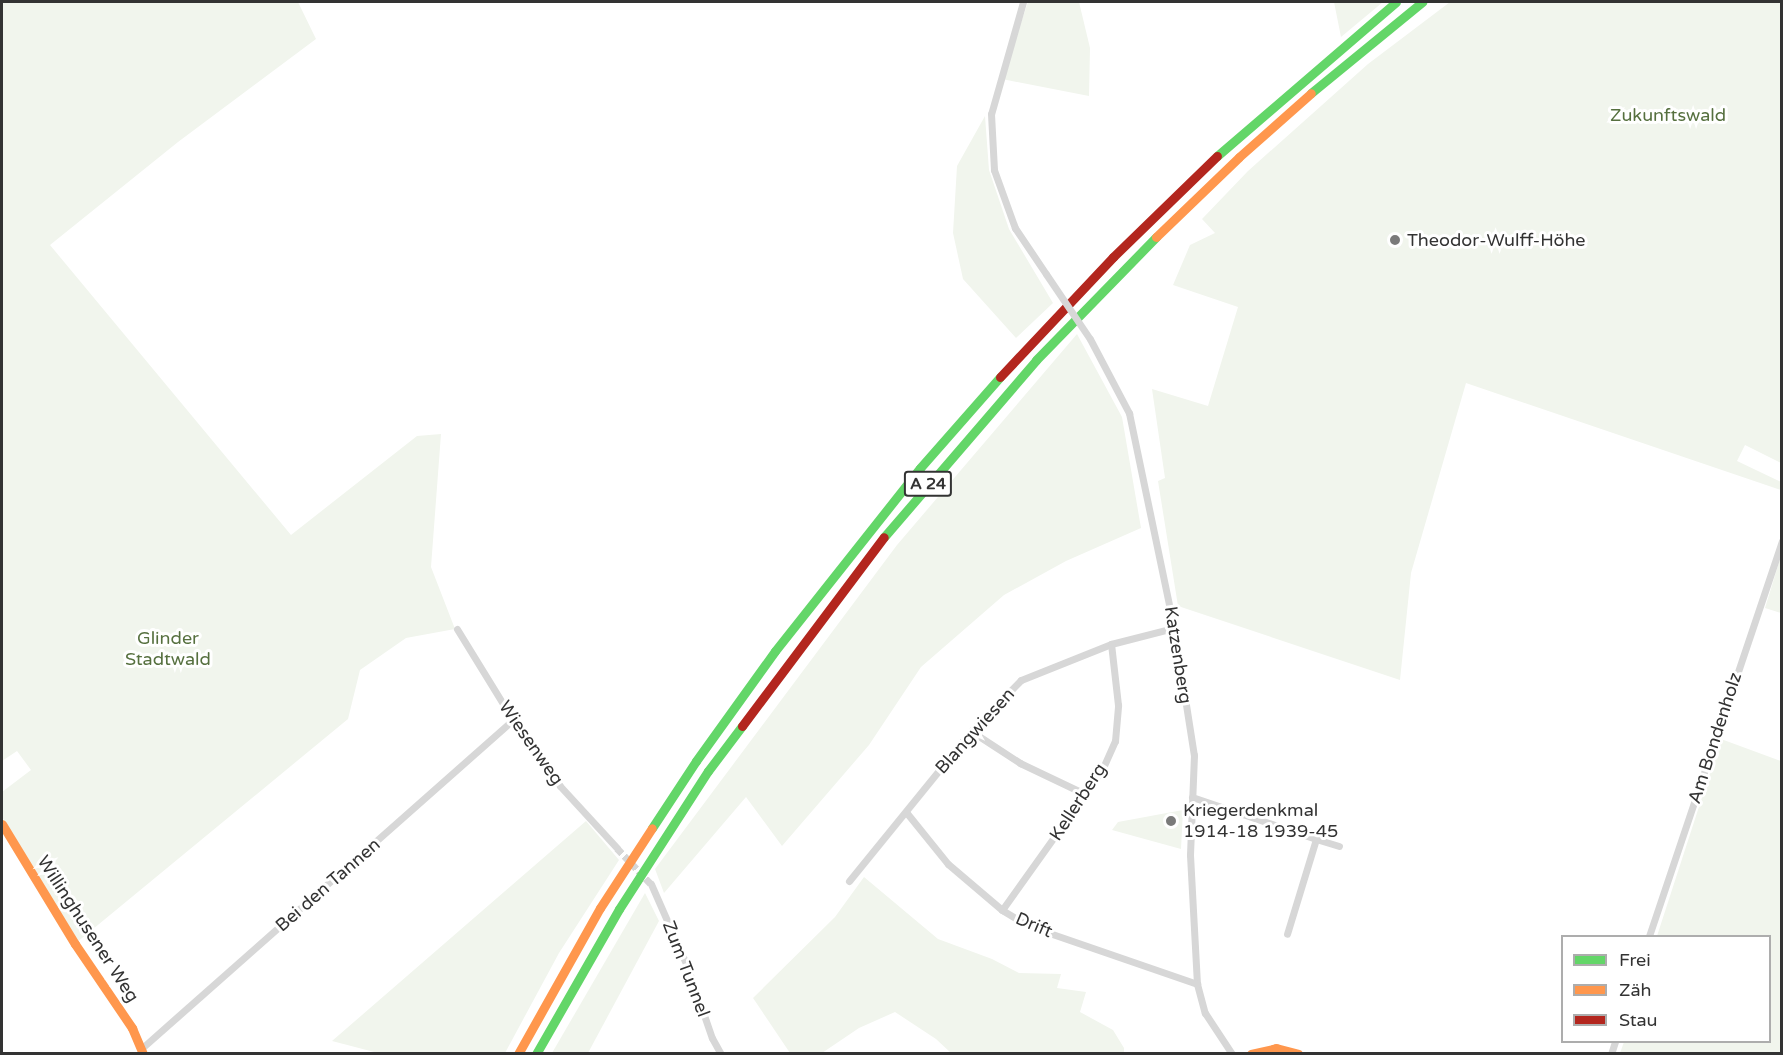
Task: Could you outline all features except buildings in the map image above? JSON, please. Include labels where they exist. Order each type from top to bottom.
[{"type":"main road","name":"A 24","points":[[518,1053],[600,908],[696,761],[775,651],[920,468],[1026,348],[1113,257],[1228,146],[1396,2]]},
{"type":"main road","name":"A 24","points":[[536,1053],[619,909],[708,771],[836,598],[933,478],[1036,360],[1124,268],[1239,157],[1327,79],[1422,2]]},
{"type":"main road","name":"Willinghusener Weg","points":[[2,824],[142,1051]]},
{"type":"main road","points":[[1251,1053],[1276,1047],[1298,1053]]},
{"type":"street","name":"Katzenberg","points":[[1023,2],[991,114],[994,170],[1016,228],[1090,339],[1129,414],[1174,628],[1194,755],[1190,866],[1197,984],[1205,1013],[1232,1053]]},
{"type":"street","name":"Am Bondenholz","points":[[1649,935],[1782,541]]},
{"type":"street","name":"Blangwiesen","points":[[849,881],[971,731],[1021,680],[1111,644],[1174,628]]},
{"type":"street","name":"Wiesenweg","points":[[457,629],[513,720],[560,786],[616,848]]},
{"type":"street","name":"Kellerberg","points":[[1002,910],[1102,770],[1114,741],[1118,705],[1111,644]]},
{"type":"street","name":"Bei den Tannen","points":[[142,1051],[513,720]]},
{"type":"street","points":[[971,731],[1020,763],[1085,794]]},
{"type":"street","points":[[1192,797],[1339,846]]},
{"type":"street","name":"Drift","points":[[906,812],[948,864],[1002,910],[1043,932],[1197,984]]},
{"type":"street","points":[[1287,934],[1316,839]]},
{"type":"street","name":"Zum Tunnel","points":[[651,884],[687,966],[712,1038],[721,1053]]},
{"type":"green space","name":"Glinder Stadtwald","points":[[2,2],[298,2],[316,39],[178,142],[50,245],[291,535],[417,436],[441,434],[431,567],[455,629],[406,638],[360,670],[348,719],[76,943],[2,817],[2,792],[31,770],[17,751],[2,761]]},
{"type":"green space","points":[[1028,2],[1079,2],[1090,48],[1089,96],[1002,79]]},
{"type":"green space","points":[[1334,2],[1383,2],[1341,37]]},
{"type":"green space","name":"Zukunftswald","points":[[1450,2],[1781,2],[1781,463],[1745,445],[1737,461],[1781,482],[1781,490],[1466,383],[1411,573],[1400,680],[1178,606],[1158,481],[1165,478],[1152,389],[1208,406],[1238,307],[1173,285],[1190,245],[1215,233],[1202,219],[1248,171],[1368,64]]},
{"type":"green space","points":[[985,116],[989,170],[1009,229],[1053,303],[1016,338],[963,279],[953,233],[957,166]]},
{"type":"green space","points":[[1077,334],[1122,417],[1141,528],[1066,561],[1004,595],[921,667],[869,745],[782,846],[746,797],[664,893],[655,869],[897,545]]},
{"type":"green space","points":[[1781,556],[1781,613],[1765,608]]},
{"type":"green space","points":[[1721,739],[1781,761],[1781,1053],[1620,1053],[1624,1043],[1771,1043],[1771,935],[1657,935]]},
{"type":"green space","points":[[1183,810],[1181,849],[1112,830],[1118,822]]},
{"type":"green space","points":[[586,821],[619,860],[559,953],[505,1053],[378,1053],[332,1041]]},
{"type":"green space","points":[[864,877],[938,939],[992,959],[1019,973],[1061,974],[1057,988],[1086,992],[1080,1012],[1113,1030],[1124,1048],[1124,1053],[951,1053],[936,1039],[895,1012],[859,1028],[822,1053],[790,1053],[753,998],[835,917]]},
{"type":"green space","points":[[645,893],[659,921],[588,1053],[552,1053]]},
{"type":"tunnel","points":[[617,848],[651,884]]},
{"type":"traffic: fast","points":[[1217,156],[1396,2]]},
{"type":"traffic: fast","points":[[1311,93],[1422,2]]},
{"type":"traffic: fast","points":[[884,537],[1036,360],[1156,237]]},
{"type":"traffic: fast","points":[[652,828],[696,761],[775,651],[920,468],[1000,377]]},
{"type":"traffic: fast","points":[[536,1054],[619,909],[708,771],[742,726]]},
{"type":"traffic: slow","points":[[1156,237],[1239,157],[1311,93]]},
{"type":"traffic: slow","points":[[2,824],[75,944],[132,1028],[143,1054]]},
{"type":"traffic: slow","points":[[518,1054],[600,908],[652,828]]},
{"type":"traffic: slow","points":[[1251,1054],[1276,1048],[1298,1054]]},
{"type":"traffic: jam","points":[[1000,377],[1113,257],[1217,156]]},
{"type":"traffic: jam","points":[[742,726],[884,537]]},
{"type":"place","name":"Theodor-Wulff-Höhe","points":[[1395,240]]},
{"type":"place","name":"Kriegerdenkmal 1914-18 1939-45","points":[[1171,821]]}]
